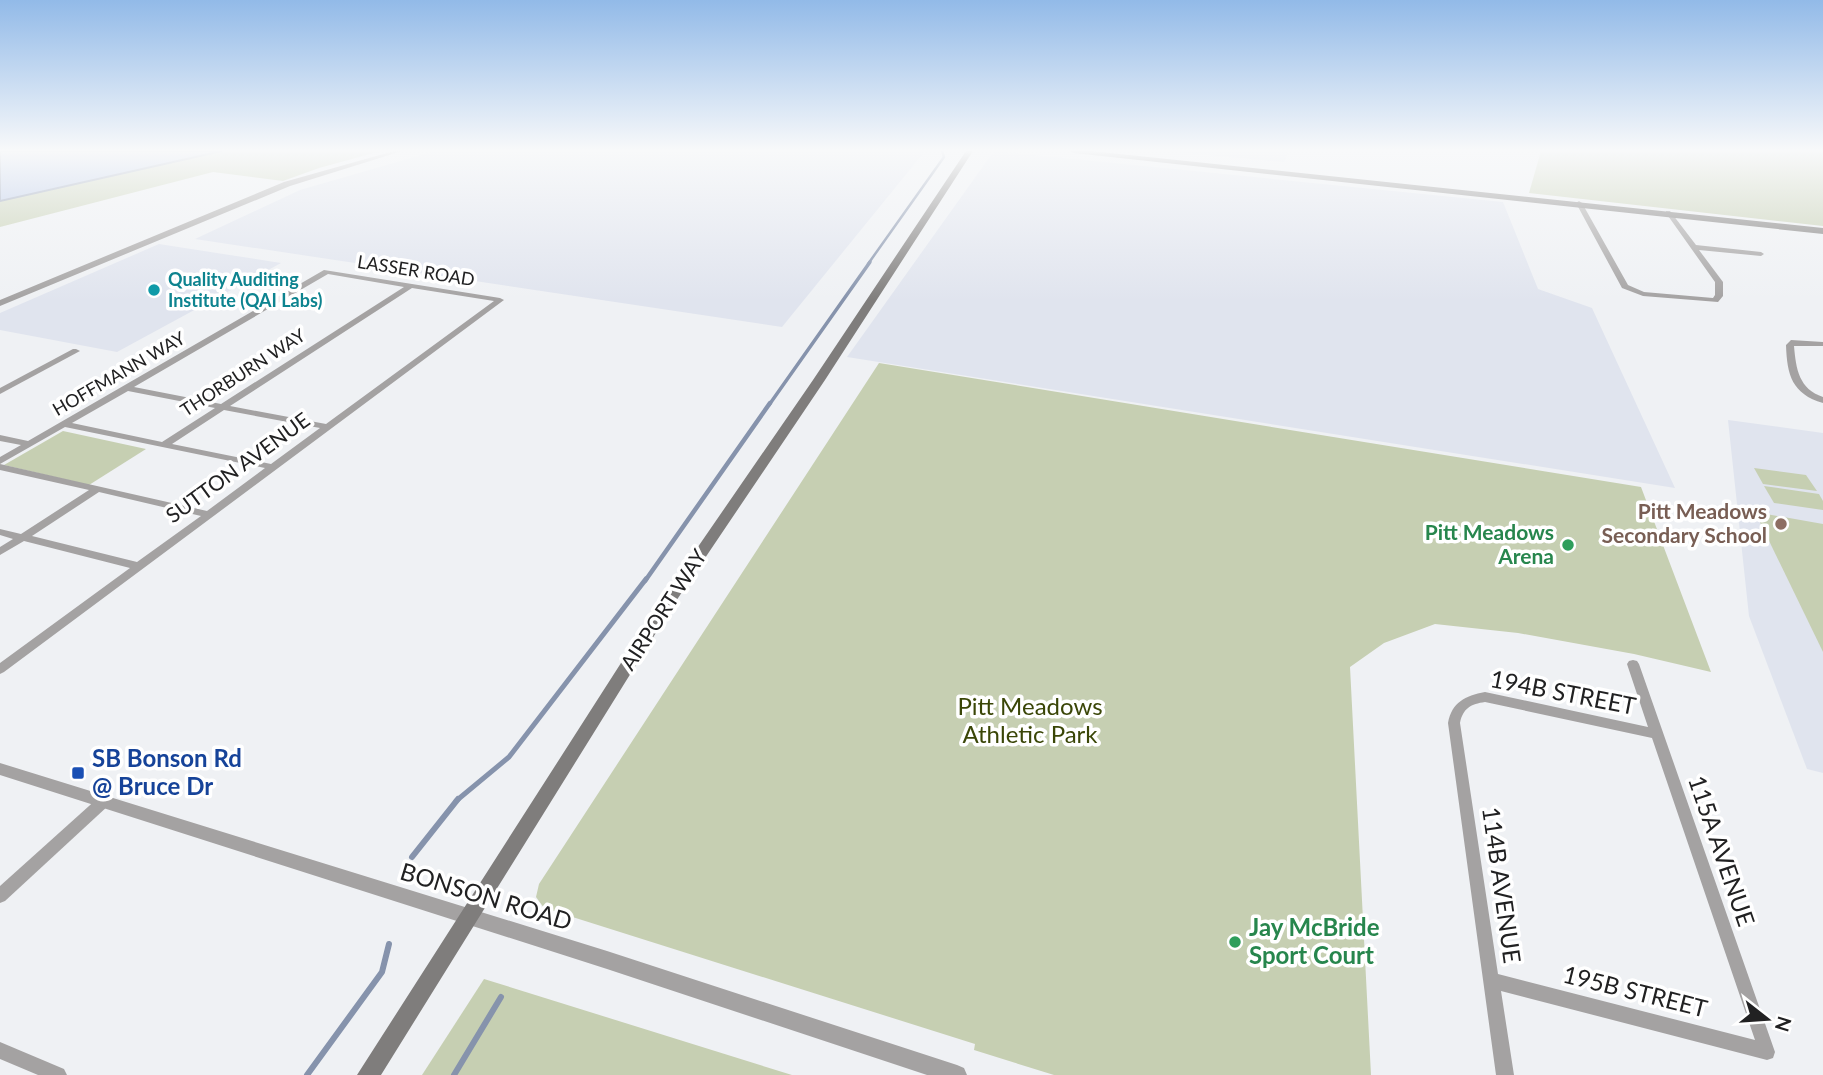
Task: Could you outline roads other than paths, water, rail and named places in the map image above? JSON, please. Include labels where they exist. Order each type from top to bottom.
[{"type":"main road","name":"AIRPORT WAY","points":[[369,1075],[667,603],[936,201]]},
{"type":"main road","points":[[1562,201],[1823,230]]},
{"type":"street","points":[[0,305],[246,201]]},
{"type":"street","points":[[1579,203],[1625,286],[1643,294],[1711,301],[1719,296],[1719,282],[1668,212]]},
{"type":"street","points":[[1694,247],[1761,254]]},
{"type":"street","name":"LASSER ROAD","points":[[327,272],[500,300]]},
{"type":"street","name":"HOFFMANN WAY","points":[[0,461],[327,272]]},
{"type":"street","name":"THORBURN WAY","points":[[165,444],[411,285]]},
{"type":"street","name":"SUTTON AVENUE","points":[[0,668],[500,300]]},
{"type":"street","points":[[1823,344],[1794,342],[1790,345],[1790,361],[1797,382],[1804,393],[1823,400]]},
{"type":"street","points":[[0,391],[76,351]]},
{"type":"street","points":[[126,388],[327,427]]},
{"type":"street","points":[[64,424],[272,467]]},
{"type":"street","points":[[0,438],[29,444]]},
{"type":"street","points":[[0,467],[208,514]]},
{"type":"street","points":[[0,552],[96,490]]},
{"type":"street","points":[[0,532],[138,566]]},
{"type":"street","name":"115A AVENUE","points":[[1633,664],[1767,1052]]},
{"type":"street","name":"194B STREET","points":[[1461,704],[1485,697],[1657,734]]},
{"type":"street","name":"114B AVENUE","points":[[1461,704],[1456,711],[1454,723],[1505,1075]]},
{"type":"street","name":"BONSON ROAD","points":[[0,769],[957,1075]]},
{"type":"street","points":[[0,896],[103,801]]},
{"type":"street","name":"195B STREET","points":[[1490,980],[1767,1052]]},
{"type":"street","points":[[0,1050],[58,1075]]},
{"type":"waterway","points":[[868,264],[913,201]]},
{"type":"waterway","points":[[769,405],[870,262]]},
{"type":"waterway","points":[[645,581],[770,403]]},
{"type":"waterway","points":[[457,800],[509,757],[646,579]]},
{"type":"waterway","points":[[412,857],[457,800]]},
{"type":"waterway","points":[[307,1075],[382,972],[389,944]]},
{"type":"waterway","points":[[454,1075],[501,997]]},
{"type":"place","name":"Quality Auditing Institute (QAI Labs)","points":[[154,290]]},
{"type":"place","name":"Pitt Meadows Secondary School","points":[[1781,524]]},
{"type":"place","name":"Pitt Meadows Arena","points":[[1568,545]]},
{"type":"place","name":"SB Bonson Rd @ Bruce Dr","points":[[78,773]]},
{"type":"place","name":"Jay McBride Sport Court","points":[[1235,942]]},
{"type":"park label","name":"Pitt Meadows Athletic Park","points":[[1030,721]]}]
